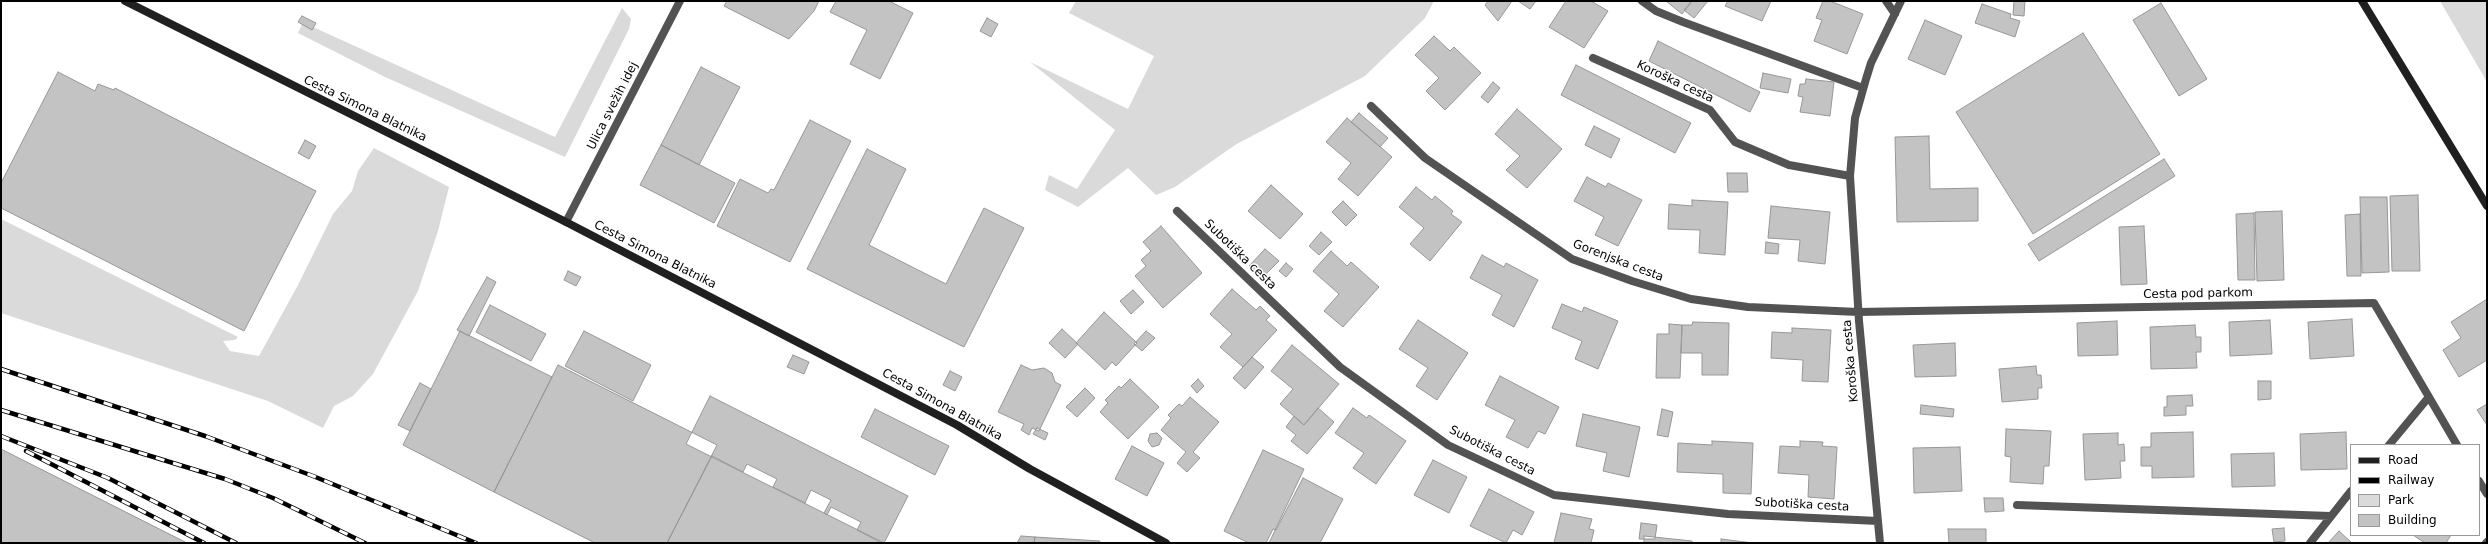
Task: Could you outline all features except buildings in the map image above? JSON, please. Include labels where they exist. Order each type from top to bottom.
[{"type":"street","name":"Cesta Simona Blatnika","points":[[125,1],[566,222],[950,421],[1030,469],[1166,543]]},
{"type":"street","name":"Ulica svežih idej","points":[[566,222],[680,1]]},
{"type":"street","points":[[1642,1],[1656,11],[1683,22],[1863,88]]},
{"type":"street","points":[[1886,1],[1895,14]]},
{"type":"street","name":"Koroška cesta","points":[[1880,543],[1858,312],[1850,176],[1855,118],[1863,88],[1871,63],[1901,1]]},
{"type":"street","points":[[2362,1],[2487,206]]},
{"type":"street","name":"Koroška cesta","points":[[1593,58],[1710,110],[1735,142],[1789,165],[1850,176]]},
{"type":"street","name":"Gorenjska cesta","points":[[1371,106],[1425,158],[1572,259],[1632,281],[1692,299],[1748,307],[1858,312]]},
{"type":"street","name":"Subotiška cesta","points":[[1177,210],[1340,367],[1448,445],[1554,495],[1728,514],[1878,521]]},
{"type":"street","name":"Cesta pod parkom","points":[[1858,312],[2374,303],[2428,398],[2456,444]]},
{"type":"street","points":[[2390,444],[2428,398]]},
{"type":"street","points":[[2480,483],[2487,494]]},
{"type":"street","points":[[2310,543],[2350,492]]},
{"type":"street","points":[[2017,505],[2330,516]]},
{"type":"green space","points":[[1076,1],[1434,1],[1425,18],[1365,76],[1235,145],[1175,187],[1156,195],[1128,168],[1078,207],[1045,190],[1049,175],[1077,189],[1115,130],[1030,62],[1128,109],[1154,56],[1069,13]]},
{"type":"green space","points":[[2440,1],[2487,1],[2487,82]]},
{"type":"green space","points":[[622,8],[631,19],[629,29],[565,157],[385,77],[298,33],[302,24],[313,27],[555,137]]},
{"type":"green space","points":[[374,148],[449,187],[438,231],[418,291],[373,374],[353,396],[334,406],[323,428],[268,401],[1,313],[1,219],[238,337],[235,340],[223,341],[230,351],[259,356],[298,285],[333,214],[352,191],[358,171]]},
{"type":"railway","points":[[1,369],[205,436],[313,476],[476,543]]},
{"type":"railway","points":[[1,410],[225,479],[273,498],[365,543]]},
{"type":"railway","points":[[1,436],[108,478],[236,543]]},
{"type":"railway","points":[[26,451],[204,543]]}]
